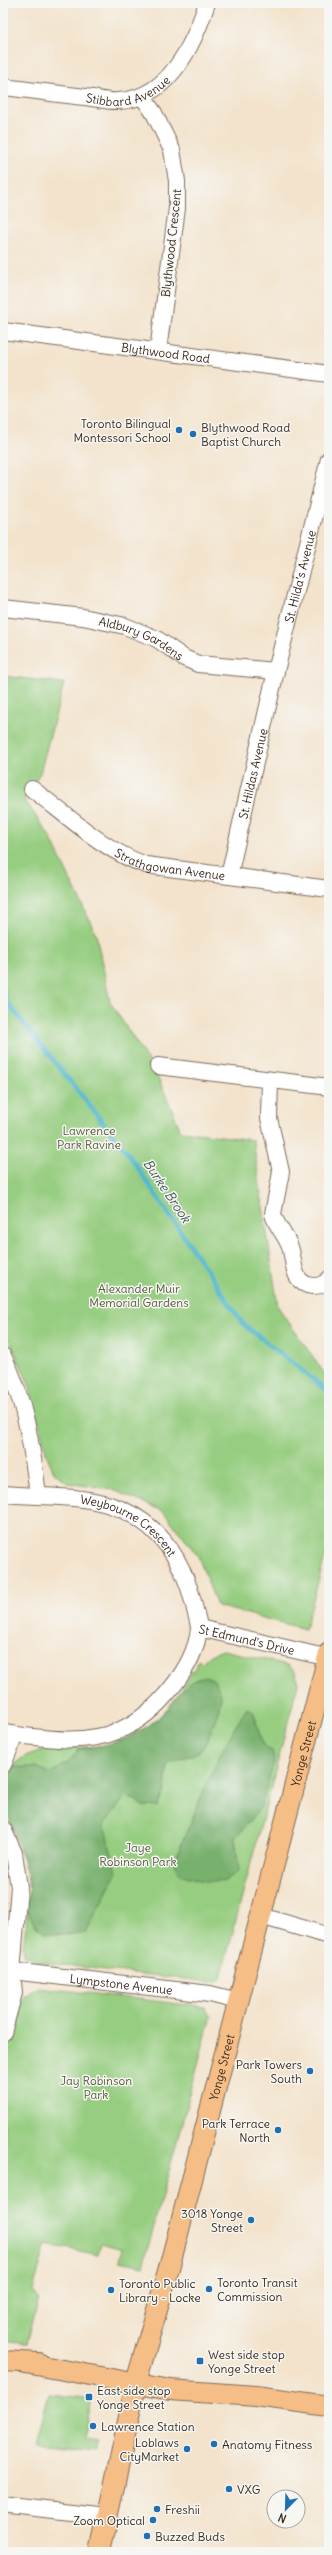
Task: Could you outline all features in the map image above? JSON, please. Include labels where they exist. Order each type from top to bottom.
[{"type":"main road","name":"Yonge Street","points":[[100,2552],[137,2379],[168,2272],[329,1656]]},
{"type":"main road","points":[[3,2361],[67,2365],[137,2379],[219,2385],[256,2396],[329,2406]]},
{"type":"street","name":"Stibbard Avenue","points":[[3,87],[118,101],[142,96],[167,78],[179,64],[194,38],[207,3]]},
{"type":"street","name":"Blythwood Crescent","points":[[142,96],[154,114],[172,150],[177,181],[177,208],[158,351]]},
{"type":"street","name":"Blythwood Road","points":[[3,330],[329,374]]},
{"type":"street","name":"St. Hilda’s Avenue","points":[[276,671],[329,459]]},
{"type":"street","name":"Aldbury Gardens","points":[[3,608],[83,617],[125,626],[157,639],[184,658],[198,664],[276,671]]},
{"type":"street","name":"St. Hildas Avenue","points":[[229,876],[276,671]]},
{"type":"street","name":"Strathgowan Avenue","points":[[32,789],[130,860],[161,869],[329,889]]},
{"type":"street","points":[[158,1066],[329,1087]]},
{"type":"street","points":[[270,1080],[269,1118],[281,1172],[273,1214],[290,1247],[297,1277],[308,1285],[315,1286],[321,1285],[329,1279]]},
{"type":"street","points":[[3,1356],[11,1372],[28,1428],[38,1495]]},
{"type":"street","name":"Weybourne Crescent","points":[[3,1494],[38,1495],[111,1506],[122,1509],[149,1526],[162,1538],[184,1570],[199,1628]]},
{"type":"street","name":"St Edmund's Drive","points":[[3,1765],[9,1734],[84,1739],[120,1730],[138,1720],[160,1702],[174,1686],[193,1648],[199,1628],[329,1656]]},
{"type":"street","points":[[3,1829],[14,1853],[18,1874],[18,1904],[8,1971],[14,1994],[3,2033]]},
{"type":"street","points":[[261,1916],[329,1936]]},
{"type":"street","name":"Lympstone Avenue","points":[[8,1971],[210,1994],[238,2001]]},
{"type":"street","points":[[9,2504],[107,2516]]},
{"type":"green space","name":"Alexander Muir Memorial Gardens","points":[[3,676],[64,683],[40,773],[24,799],[50,837],[96,934],[110,1002],[156,1073],[181,1131],[253,1140],[278,1307],[329,1380],[329,1543],[305,1629],[217,1606],[198,1556],[163,1511],[113,1490],[67,1483],[54,1472],[47,1456],[29,1384],[3,1326]]},
{"type":"green space","name":"Jaye Robinson Park","points":[[223,1650],[288,1665],[296,1673],[298,1684],[221,1977],[218,1981],[210,1982],[37,1962],[28,1956],[25,1957],[23,1947],[29,1888],[25,1868],[9,1820],[6,1795],[7,1782],[13,1767],[24,1757],[39,1751],[109,1744],[124,1740],[138,1733],[169,1707],[199,1660],[202,1662],[210,1655]]},
{"type":"green space","points":[[206,1676],[214,1680],[221,1697],[219,1709],[213,1726],[203,1748],[188,1757],[167,1765],[165,1791],[158,1807],[142,1806],[135,1800],[125,1797],[104,1825],[117,1872],[86,1932],[66,1935],[45,1933],[35,1926],[27,1909],[29,1883],[19,1842],[6,1811],[8,1779],[14,1767],[37,1767],[50,1773],[68,1763],[79,1749],[102,1746],[133,1735],[161,1716],[181,1692],[192,1682]]},
{"type":"green space","points":[[247,1708],[254,1713],[262,1744],[272,1751],[274,1761],[261,1807],[235,1838],[239,1870],[225,1880],[211,1882],[180,1874],[173,1863],[225,1745]]},
{"type":"green space","name":"Jay Robinson Park","points":[[38,1987],[205,2007],[211,2016],[143,2266],[119,2261],[122,2249],[101,2243],[98,2255],[46,2244],[33,2291],[39,2299],[27,2343],[3,2342],[3,2058],[19,2019],[24,1996],[27,1996],[31,1991]]},
{"type":"green space","points":[[49,2394],[92,2399],[84,2437],[97,2439],[96,2450],[36,2444]]},
{"type":"waterway","name":"Burke Brook","points":[[3,987],[6,1001],[129,1155],[243,1324],[329,1392]]},
{"type":"place","name":"Toronto Bilingual Montessori School","points":[[179,430]]},
{"type":"place","name":"Blythwood Road Baptist Church","points":[[193,434]]},
{"type":"place","name":"Park Towers South","points":[[310,2071]]},
{"type":"place","name":"Park Terrace North","points":[[278,2130]]},
{"type":"place","name":"3018 Yonge Street","points":[[251,2220]]},
{"type":"place","name":"Toronto Transit Commission","points":[[209,2289]]},
{"type":"place","name":"Toronto Public Library - Locke","points":[[111,2290]]},
{"type":"place","name":"West side stop Yonge Street","points":[[200,2361]]},
{"type":"place","name":"East side stop Yonge Street","points":[[89,2397]]},
{"type":"place","name":"Lawrence Station","points":[[93,2426]]},
{"type":"place","name":"Anatomy Fitness","points":[[214,2444]]},
{"type":"place","name":"Loblaws CityMarket","points":[[187,2449]]},
{"type":"place","name":"VXG","points":[[229,2489]]},
{"type":"place","name":"Freshii","points":[[157,2509]]},
{"type":"place","name":"Zoom Optical","points":[[153,2520]]},
{"type":"place","name":"Buzzed Buds","points":[[147,2536]]},
{"type":"park label","name":"Lawrence Park Ravine","points":[[89,1137]]}]
